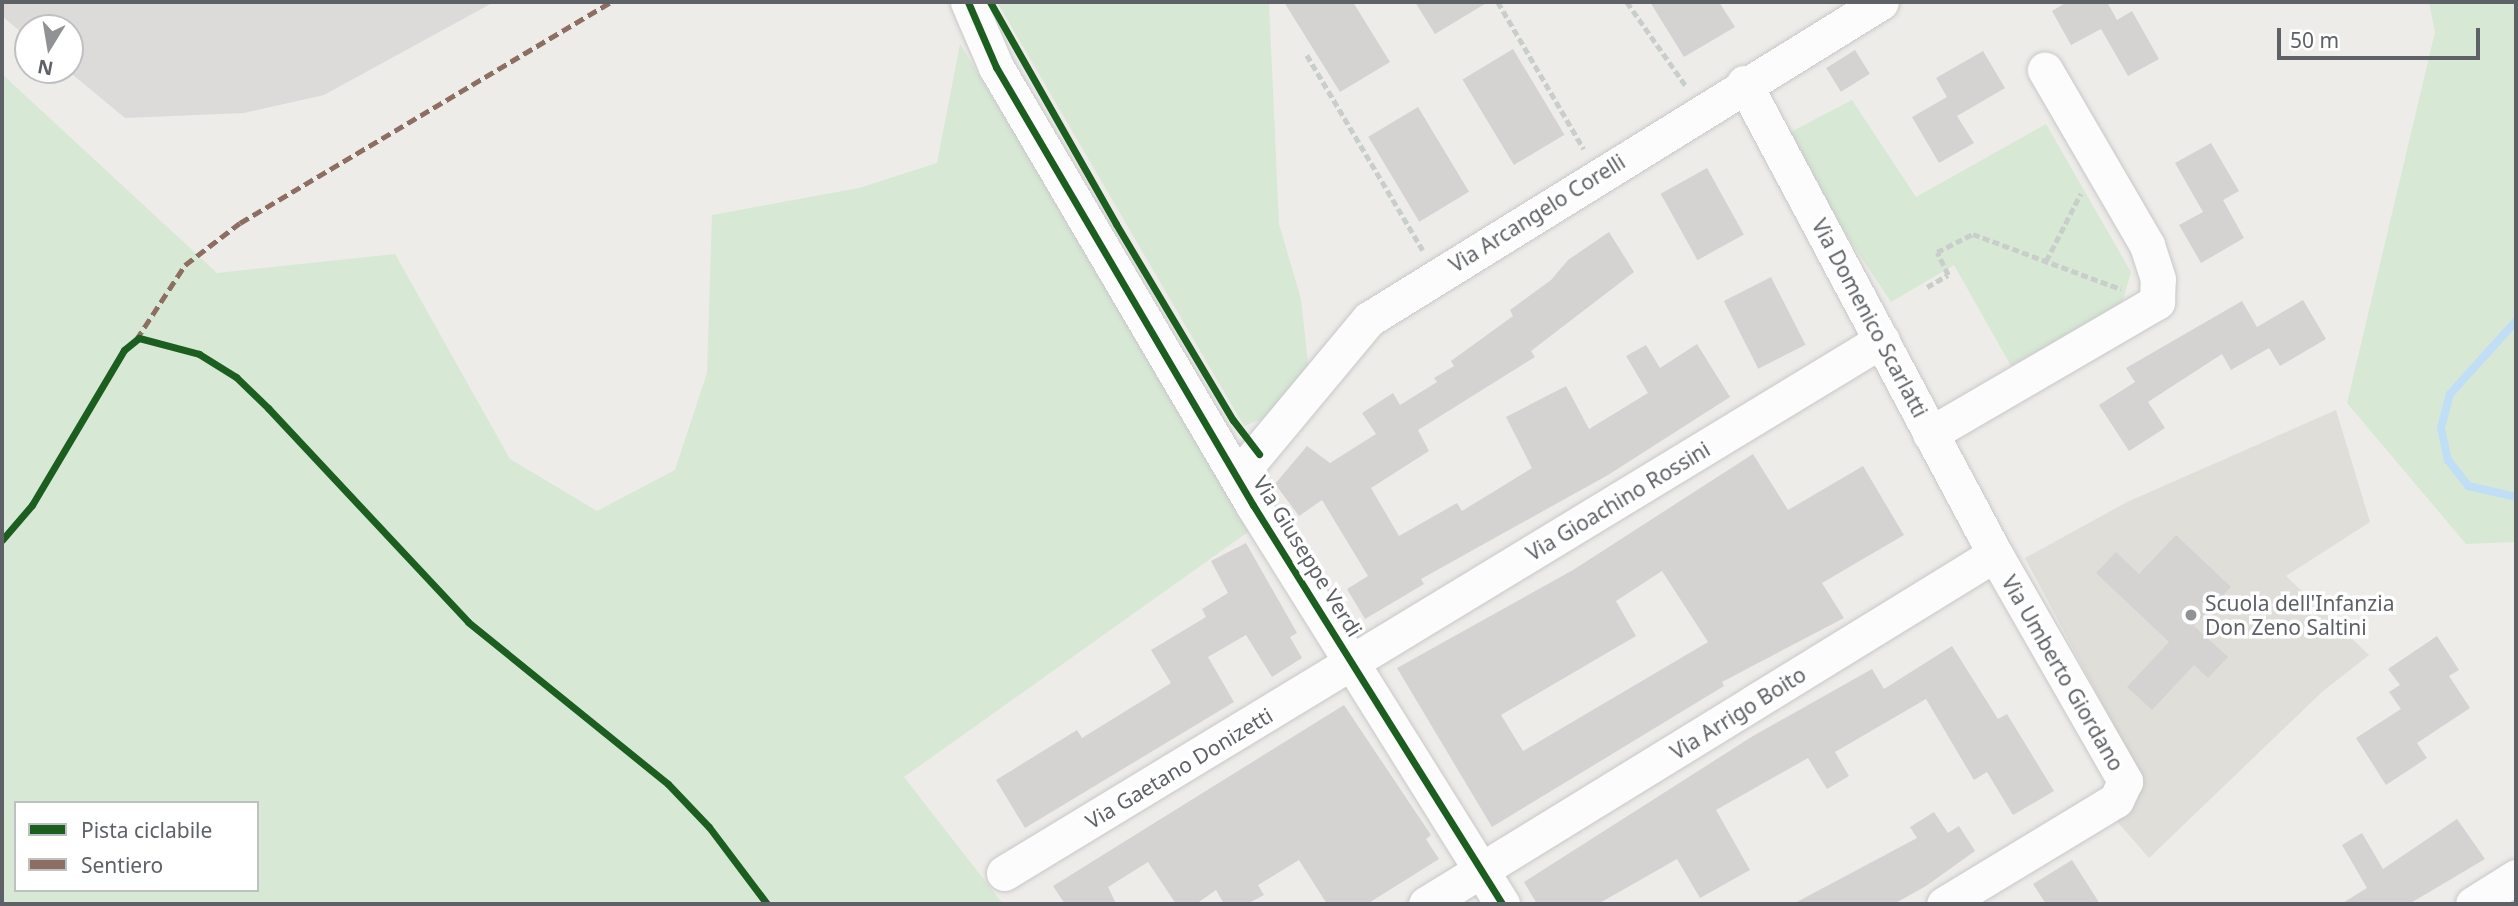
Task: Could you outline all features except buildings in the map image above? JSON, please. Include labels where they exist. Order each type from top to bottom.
[{"type":"street","name":"Via Giuseppe Verdi","points":[[968,2],[996,66],[1237,476],[1502,904]]},
{"type":"street","name":"Via Arcangelo Corelli","points":[[1237,476],[1369,318],[1744,83],[1881,2]]},
{"type":"street","points":[[1930,433],[2157,302],[2158,279],[2147,244],[2045,70]]},
{"type":"street","name":"Via Domenico Scarlatti","points":[[1744,83],[1994,554]]},
{"type":"street","name":"Via Gioachino Rossini","points":[[1354,662],[1882,340]]},
{"type":"street","name":"Via Arrigo Boito","points":[[1426,904],[1482,872],[1994,554]]},
{"type":"street","name":"Via Umberto Giordano","points":[[1944,904],[2116,800],[2125,781],[1994,554]]},
{"type":"street","name":"Via Gaetano Donizetti","points":[[1004,873],[1354,662]]},
{"type":"street","points":[[2473,904],[2516,877]]},
{"type":"path","points":[[1498,2],[1599,174]]},
{"type":"path","points":[[1550,2],[1558,2]]},
{"type":"path","points":[[1627,2],[1700,111]]},
{"type":"path","points":[[1307,55],[1438,275]]},
{"type":"path","points":[[2046,261],[2097,160]]},
{"type":"path","points":[[1927,287],[1948,275],[1937,252],[1973,234],[2157,302]]},
{"type":"shaded area","points":[[2,2],[494,2],[324,95],[244,113],[125,118],[84,84],[84,14],[14,14],[14,26],[2,16]]},
{"type":"shaded area","name":"Scuola dell'Infanzia Don Zeno Saltini","points":[[2336,410],[2370,522],[2286,576],[2369,655],[2322,692],[2149,858],[2115,819],[2138,771],[2025,558],[2127,502]]},
{"type":"green space","points":[[997,2],[1269,2],[1279,224],[1301,299],[1309,372],[1270,416],[1244,426]]},
{"type":"green space","points":[[2429,2],[2516,2],[2516,542],[2466,544],[2347,403],[2435,32]]},
{"type":"green space","points":[[960,44],[1255,527],[904,777],[1003,904],[2,904],[2,74],[217,273],[395,254],[510,459],[597,511],[675,470],[707,373],[712,215],[859,188],[937,163]]},
{"type":"green space","points":[[1852,100],[1916,197],[2046,124],[2131,272],[2122,303],[2011,366],[1954,265],[1891,302],[1781,137]]},
{"type":"waterway","points":[[2516,321],[2450,394],[2441,428],[2448,460],[2468,486],[2516,497]]},
{"type":"marked path","points":[[136,340],[185,265],[240,223],[611,2]]},
{"type":"cycle path","points":[[968,2],[996,67],[1253,505],[1502,904]]},
{"type":"cycle path","points":[[990,2],[1116,224],[1233,420],[1259,454]]},
{"type":"cycle path","points":[[2,540],[32,505],[124,350],[139,338],[199,354],[236,377],[268,408],[468,622],[668,784],[709,827],[767,904]]},
{"type":"place","name":"Scuola dell'Infanzia Don Zeno Saltini","points":[[2191,615]]}]
